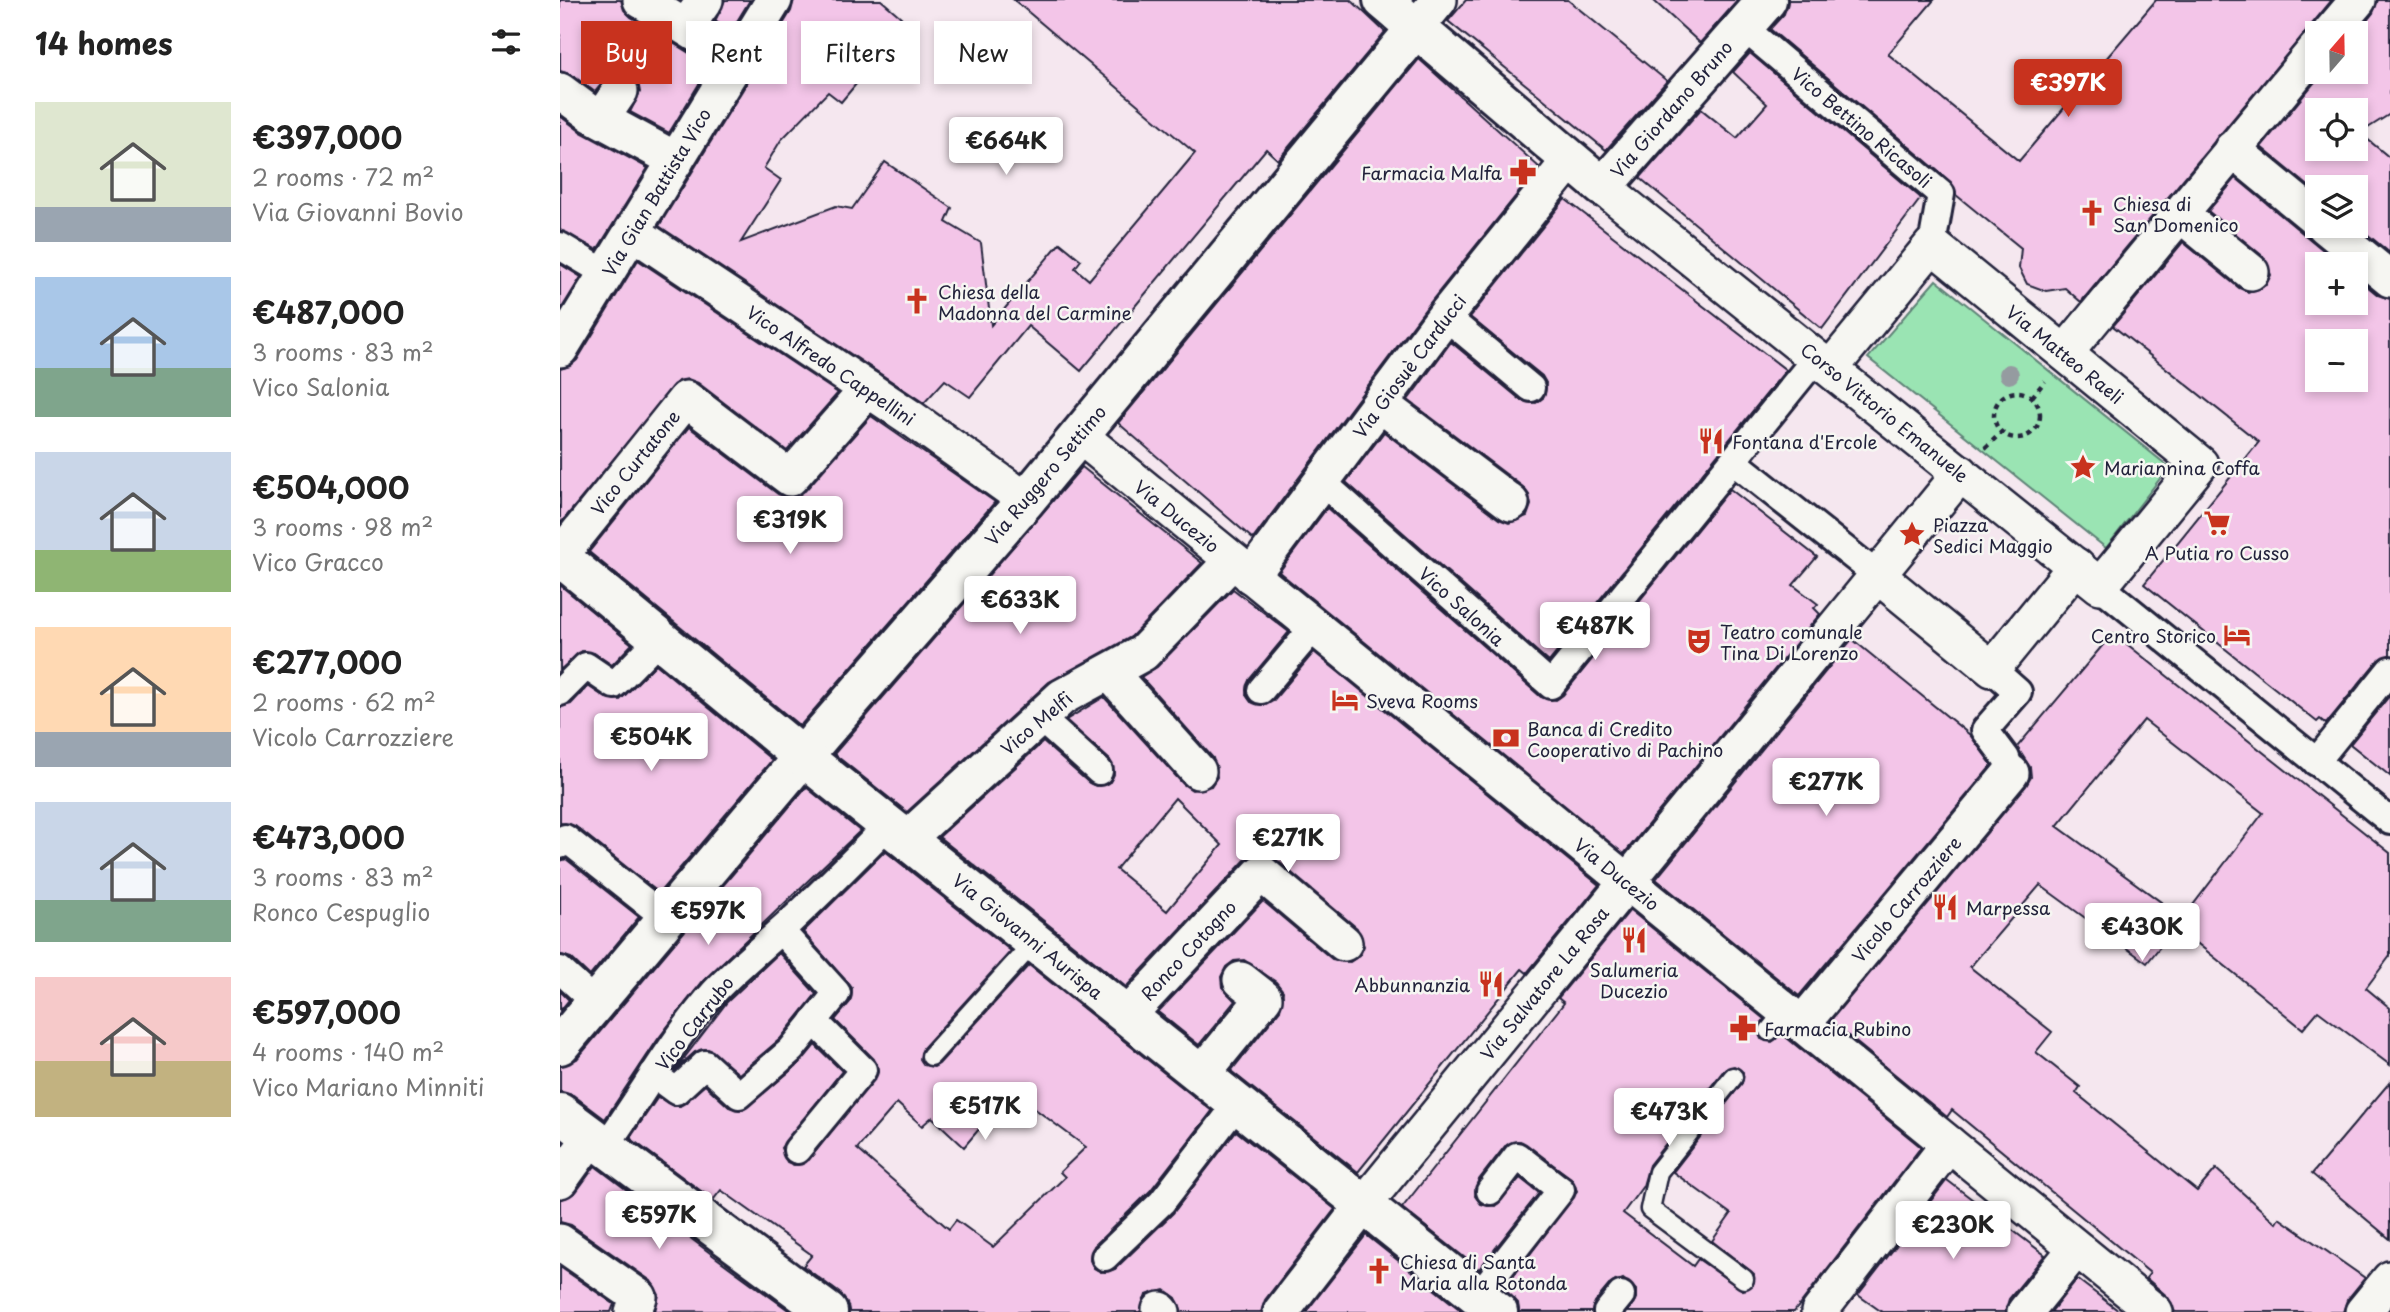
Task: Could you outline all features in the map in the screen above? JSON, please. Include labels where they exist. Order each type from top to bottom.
[{"type":"street","points":[[641,0],[695,14]]},
{"type":"street","name":"Via Gian Battista Vico","points":[[760,21],[774,0]]},
{"type":"street","name":"Corso Vittorio Emanuele","points":[[1383,0],[1427,14],[1571,159],[1603,187],[1961,472],[2390,821]]},
{"type":"street","points":[[2340,21],[2358,0]]},
{"type":"street","name":"Via Ruggero Settimo","points":[[560,1045],[803,757],[1026,500],[1427,14]]},
{"type":"street","name":"Via Giordano Bruno","points":[[1603,187],[1755,14]]},
{"type":"street","name":"Vico Bettino Ricasoli","points":[[1755,14],[1941,194],[1932,245]]},
{"type":"street","points":[[2055,366],[2305,62]]},
{"type":"street","name":"Via Gian Battista Vico","points":[[560,349],[634,233],[721,84]]},
{"type":"street","points":[[560,91],[610,105],[676,160]]},
{"type":"street","points":[[2232,149],[2305,209]]},
{"type":"street","name":"Via Giosuè Carducci","points":[[1241,569],[1322,482],[1446,316],[1571,159]]},
{"type":"street","points":[[2180,214],[2251,272]]},
{"type":"street","name":"Vico Alfredo Cappellini","points":[[634,233],[868,389],[1026,500]]},
{"type":"street","points":[[2340,238],[2390,279]]},
{"type":"street","points":[[1932,245],[1733,461],[1877,575],[2018,692],[1985,730],[2006,758],[2011,773]]},
{"type":"street","name":"Via Matteo Raeli","points":[[1932,245],[2055,366],[2200,464],[2088,576]]},
{"type":"street","points":[[560,246],[607,274]]},
{"type":"street","points":[[1446,316],[1531,388]]},
{"type":"street","name":"Vico Curtatone","points":[[560,557],[686,399],[790,478],[868,389]]},
{"type":"street","points":[[1380,404],[1511,503]]},
{"type":"street","name":"Via Ducezio","points":[[1079,435],[1627,882],[1785,1022],[1949,1144],[2155,1312]]},
{"type":"street","name":"Vico Salonia","points":[[1322,482],[1550,685],[1733,461]]},
{"type":"street","name":"Via Salvatore La Rosa","points":[[1280,1312],[1365,1203],[1961,472]]},
{"type":"street","name":"Via Giovanni Aurispa","points":[[560,557],[803,757],[1365,1203],[1488,1304]]},
{"type":"street","name":"Vico Melfi","points":[[898,831],[1062,697],[1143,653],[1241,569]]},
{"type":"street","points":[[1992,669],[2088,576]]},
{"type":"street","points":[[1261,690],[1315,626]]},
{"type":"street","points":[[560,692],[586,666],[614,685],[659,639]]},
{"type":"street","points":[[2316,762],[2390,670]]},
{"type":"street","points":[[1109,672],[1198,771]]},
{"type":"street","points":[[1039,718],[1099,771]]},
{"type":"street","name":"Vicolo Carrozziere","points":[[1785,1022],[2011,773]]},
{"type":"street","name":"Vico Carrubo","points":[[598,1142],[640,1098],[664,1054],[715,992],[754,951],[898,831]]},
{"type":"street","points":[[560,845],[565,838],[667,919]]},
{"type":"street","name":"Ronco Cotogno","points":[[1128,1015],[1261,873],[1344,943]]},
{"type":"street","points":[[653,1074],[676,1091],[705,1064],[739,1095],[791,1050],[837,993],[780,931]]},
{"type":"street","points":[[560,970],[596,1003]]},
{"type":"street","points":[[1202,1074],[1264,998],[1241,980]]},
{"type":"street","points":[[797,1150],[863,1070],[814,1021]]},
{"type":"street","points":[[1105,1257],[1162,1202],[1238,1103]]},
{"type":"street","points":[[560,1113],[828,1312]]},
{"type":"street","points":[[560,1180],[598,1142]]},
{"type":"street","points":[[1819,1312],[1949,1144]]},
{"type":"street","points":[[1488,1304],[1561,1190],[1517,1156],[1490,1191]]},
{"type":"street","points":[[560,1242],[639,1297],[632,1312]]},
{"type":"street","points":[[2025,1312],[2076,1250]]},
{"type":"street","points":[[2363,1312],[2390,1279]]},
{"type":"lane","points":[[931,1056],[1035,941]]},
{"type":"lane","points":[[1733,1077],[1658,1172],[1650,1209],[1744,1279]]},
{"type":"path","points":[[2032,397],[2055,366]]},
{"type":"path","points":[[2015,391],[2032,397],[2040,413],[2035,429],[2020,438],[2002,432],[1994,417],[2000,400],[2015,391]]},
{"type":"green space","points":[[1936,280],[2169,467],[2106,548],[1868,358]]},
{"type":"building","points":[[560,0],[621,0],[624,10],[637,21],[581,21],[581,82],[560,71]]},
{"type":"building","points":[[725,0],[750,0],[737,21],[715,21]]},
{"type":"building","points":[[794,0],[881,0],[901,17],[897,21],[801,21],[801,84],[856,84],[841,102],[828,92],[781,140],[764,168],[781,180],[741,242],[836,206],[852,209],[885,162],[952,208],[946,222],[981,243],[991,325],[1060,243],[1081,260],[1075,268],[1089,280],[1195,153],[1014,0],[1351,0],[1385,32],[1278,160],[1266,149],[1081,371],[1028,326],[970,397],[945,380],[924,403],[659,226],[746,84],[787,84],[787,21],[785,21]]},
{"type":"building","points":[[1466,0],[1568,0],[1667,81],[1606,150],[1448,21]]},
{"type":"building","points":[[1653,0],[1738,0],[1700,43]]},
{"type":"building","points":[[1788,0],[1934,0],[1888,54],[2019,161],[2156,0],[2332,0],[2315,21],[2305,21],[2305,32],[2081,302],[2065,288],[2046,291],[2027,284],[2019,268],[2021,248],[1956,195],[1951,182],[1770,29],[1784,14]]},
{"type":"building","points":[[2378,0],[2390,0],[2390,114],[2368,128],[2368,98],[2305,98],[2305,161],[2368,161],[2368,140],[2390,158],[2390,253],[2368,235],[2368,175],[2305,175],[2305,183],[2261,147],[2313,84],[2368,84],[2367,21]]},
{"type":"building","points":[[672,42],[686,51],[686,84],[699,84],[669,133],[630,112],[640,92],[638,84],[672,84]]},
{"type":"building","points":[[1750,53],[1921,198],[1822,329],[1640,178],[1701,109],[1737,138],[1767,104],[1733,72]]},
{"type":"building","points":[[1419,59],[1539,167],[1429,304],[1253,539],[1118,423]]},
{"type":"building","points":[[584,84],[602,84],[595,92]]},
{"type":"building","points":[[560,116],[581,132],[648,168],[597,250],[560,230]]},
{"type":"building","points":[[2236,178],[2305,235],[2305,238],[2325,252],[2305,252],[2305,315],[2368,315],[2368,287],[2378,295],[2390,299],[2390,655],[2378,660],[2326,724],[2320,719],[2317,722],[2144,584],[2259,442],[2113,326],[2183,242],[2239,288],[2248,292],[2266,285],[2271,275],[2264,257],[2208,211]]},
{"type":"building","points":[[1565,199],[1786,370],[1549,662],[1346,482],[1384,432],[1499,519],[1509,523],[1527,516],[1531,505],[1529,495],[1523,487],[1408,400],[1451,342],[1521,400],[1536,403],[1543,398],[1546,383],[1542,376],[1470,317]]},
{"type":"building","points":[[638,260],[838,393],[787,451],[698,383],[688,379],[678,381],[560,524],[560,369],[577,360]]},
{"type":"building","points":[[560,264],[581,277],[560,311]]},
{"type":"building","points":[[871,416],[995,502],[800,726],[589,552],[689,427],[778,494],[788,498],[805,491]]},
{"type":"building","points":[[1082,467],[1202,563],[1131,637],[1049,682],[907,812],[834,754]]},
{"type":"building","points":[[1730,489],[1817,557],[1793,585],[1818,604],[1814,608],[1820,614],[1624,854],[1279,572],[1327,508],[1541,697],[1556,700],[1563,695]]},
{"type":"building","points":[[560,585],[632,644],[612,665],[594,653],[582,651],[560,670]]},
{"type":"building","points":[[1233,589],[1289,632],[1249,680],[1246,695],[1251,702],[1266,705],[1273,701],[1314,652],[1599,885],[1527,973],[1522,969],[1358,1172],[1231,1071],[1280,1010],[1283,991],[1276,982],[1244,960],[1234,961],[1226,967],[1221,977],[1222,987],[1235,1001],[1199,1045],[1158,1012],[1263,901],[1332,959],[1350,962],[1360,955],[1364,946],[1357,928],[1274,858],[1255,854],[1246,859],[1126,987],[939,837],[1043,742],[1089,783],[1096,786],[1110,782],[1114,774],[1110,760],[1066,720],[1104,697],[1183,784],[1192,790],[1211,786],[1217,777],[1213,758],[1141,677],[1157,667]],"holes":[[[1175,798],[1222,845],[1167,911],[1116,869]]]},
{"type":"building","points":[[2113,633],[2390,853],[2390,956],[2366,988],[2390,1008],[2390,1065],[2318,1011],[2303,1029],[2177,927],[2183,918],[2147,963],[2040,885],[1970,967],[2052,1032],[2036,1052],[2080,1087],[2076,1093],[2197,1191],[2216,1169],[2276,1223],[2279,1218],[2365,1278],[2347,1300],[2343,1312],[2175,1312],[2168,1297],[2146,1278],[2150,1273],[1952,1110],[1947,1117],[1830,1021],[2026,786],[2031,777],[2030,767],[2017,747]],"holes":[[[2144,720],[2263,813],[2183,918],[2057,826]]]},
{"type":"building","points":[[1852,639],[1970,735],[1992,765],[1799,996],[1656,879]]},
{"type":"building","points":[[656,664],[772,760],[659,893],[575,826],[560,823],[560,707],[571,704],[588,686],[606,698],[620,700]]},
{"type":"building","points":[[2390,695],[2390,776],[2350,744]]},
{"type":"building","points":[[806,787],[860,831],[703,981],[658,1039],[605,1119],[573,1095],[560,1092],[560,1066],[577,1059]]},
{"type":"building","points":[[885,851],[1011,951],[923,1048],[920,1059],[924,1065],[934,1067],[939,1064],[1029,965],[1212,1111],[1150,1191],[1094,1246],[1090,1260],[1094,1268],[1101,1272],[1115,1269],[1173,1213],[1236,1131],[1335,1209],[1265,1300],[1261,1312],[1182,1312],[1176,1298],[1165,1290],[1146,1295],[1140,1312],[849,1312],[842,1295],[803,1266],[812,1255],[721,1190],[713,1200],[630,1138],[658,1097],[673,1106],[680,1106],[705,1085],[729,1107],[743,1110],[801,1062],[815,1045],[842,1071],[781,1148],[787,1162],[794,1165],[809,1160],[878,1072],[874,1059],[835,1020],[850,1002],[852,988],[803,932]],"holes":[[[1011,1091],[1086,1147],[1060,1172],[1065,1177],[993,1247],[956,1220],[949,1229],[857,1149],[897,1103],[922,1126],[932,1117],[964,1147]]]},
{"type":"building","points":[[566,859],[639,917],[590,976],[571,958],[560,955],[560,861]]},
{"type":"building","points":[[1630,910],[1764,1019],[1758,1030],[1761,1039],[1772,1042],[1782,1034],[1921,1147],[1794,1312],[1627,1312],[1636,1298],[1636,1290],[1623,1279],[1609,1285],[1595,1302],[1592,1312],[1519,1312],[1518,1303],[1504,1289],[1577,1191],[1571,1178],[1520,1141],[1505,1146],[1478,1181],[1475,1196],[1481,1204],[1495,1206],[1520,1178],[1539,1193],[1479,1269],[1402,1208],[1564,1003],[1558,998]],"holes":[[[1734,1066],[1743,1072],[1742,1083],[1673,1172],[1731,1214],[1712,1241],[1754,1274],[1753,1285],[1743,1290],[1698,1259],[1693,1266],[1623,1213],[1643,1186],[1649,1165],[1724,1070]]]},
{"type":"building","points":[[779,953],[816,994],[780,1039],[739,1074],[708,1049],[695,1052],[675,1070],[727,1002]]},
{"type":"building","points":[[560,991],[569,1000],[560,1011]]},
{"type":"building","points":[[2390,1082],[2390,1239],[2312,1174]]},
{"type":"building","points":[[595,1166],[791,1312],[655,1311],[659,1295],[651,1281],[571,1225],[560,1222],[560,1200],[576,1192]]},
{"type":"building","points":[[1947,1180],[2045,1255],[2009,1299],[2005,1312],[1882,1312],[1858,1295]]},
{"type":"building","name":"Chiesa di Santa Maria alla Rotonda","points":[[1366,1235],[1463,1312],[1306,1312]]},
{"type":"building","points":[[560,1267],[614,1304],[611,1312],[560,1312]]},
{"type":"building","points":[[2077,1279],[2119,1311],[2123,1312],[2051,1312]]},
{"type":"place","name":"Farmacia Malfa","points":[[1523,172]]},
{"type":"place","name":"Chiesa di San Domenico","points":[[2092,213]]},
{"type":"place","name":"Chiesa della Madonna del Carmine","points":[[917,301]]},
{"type":"place","name":"Fontana d'Ercole","points":[[1711,441]]},
{"type":"place","name":"Mariannina Coffa","points":[[2083,467]]},
{"type":"place","name":"A Putia ro Cusso","points":[[2217,523]]},
{"type":"place","name":"Piazza Sedici Maggio","points":[[1912,534]]},
{"type":"place","name":"Centro Storico","points":[[2237,635]]},
{"type":"place","name":"Teatro comunale Tina Di Lorenzo","points":[[1699,641]]},
{"type":"place","name":"Sveva Rooms","points":[[1345,700]]},
{"type":"place","name":"Banca di Credito Cooperativo di Pachino","points":[[1506,738]]},
{"type":"place","name":"Marpessa","points":[[1945,907]]},
{"type":"place","name":"Salumeria Ducezio","points":[[1634,940]]},
{"type":"place","name":"Abbunnanzia","points":[[1491,984]]},
{"type":"place","name":"Farmacia Rubino","points":[[1743,1028]]},
{"type":"place","name":"Chiesa di Santa Maria alla Rotonda","points":[[1379,1271]]}]
